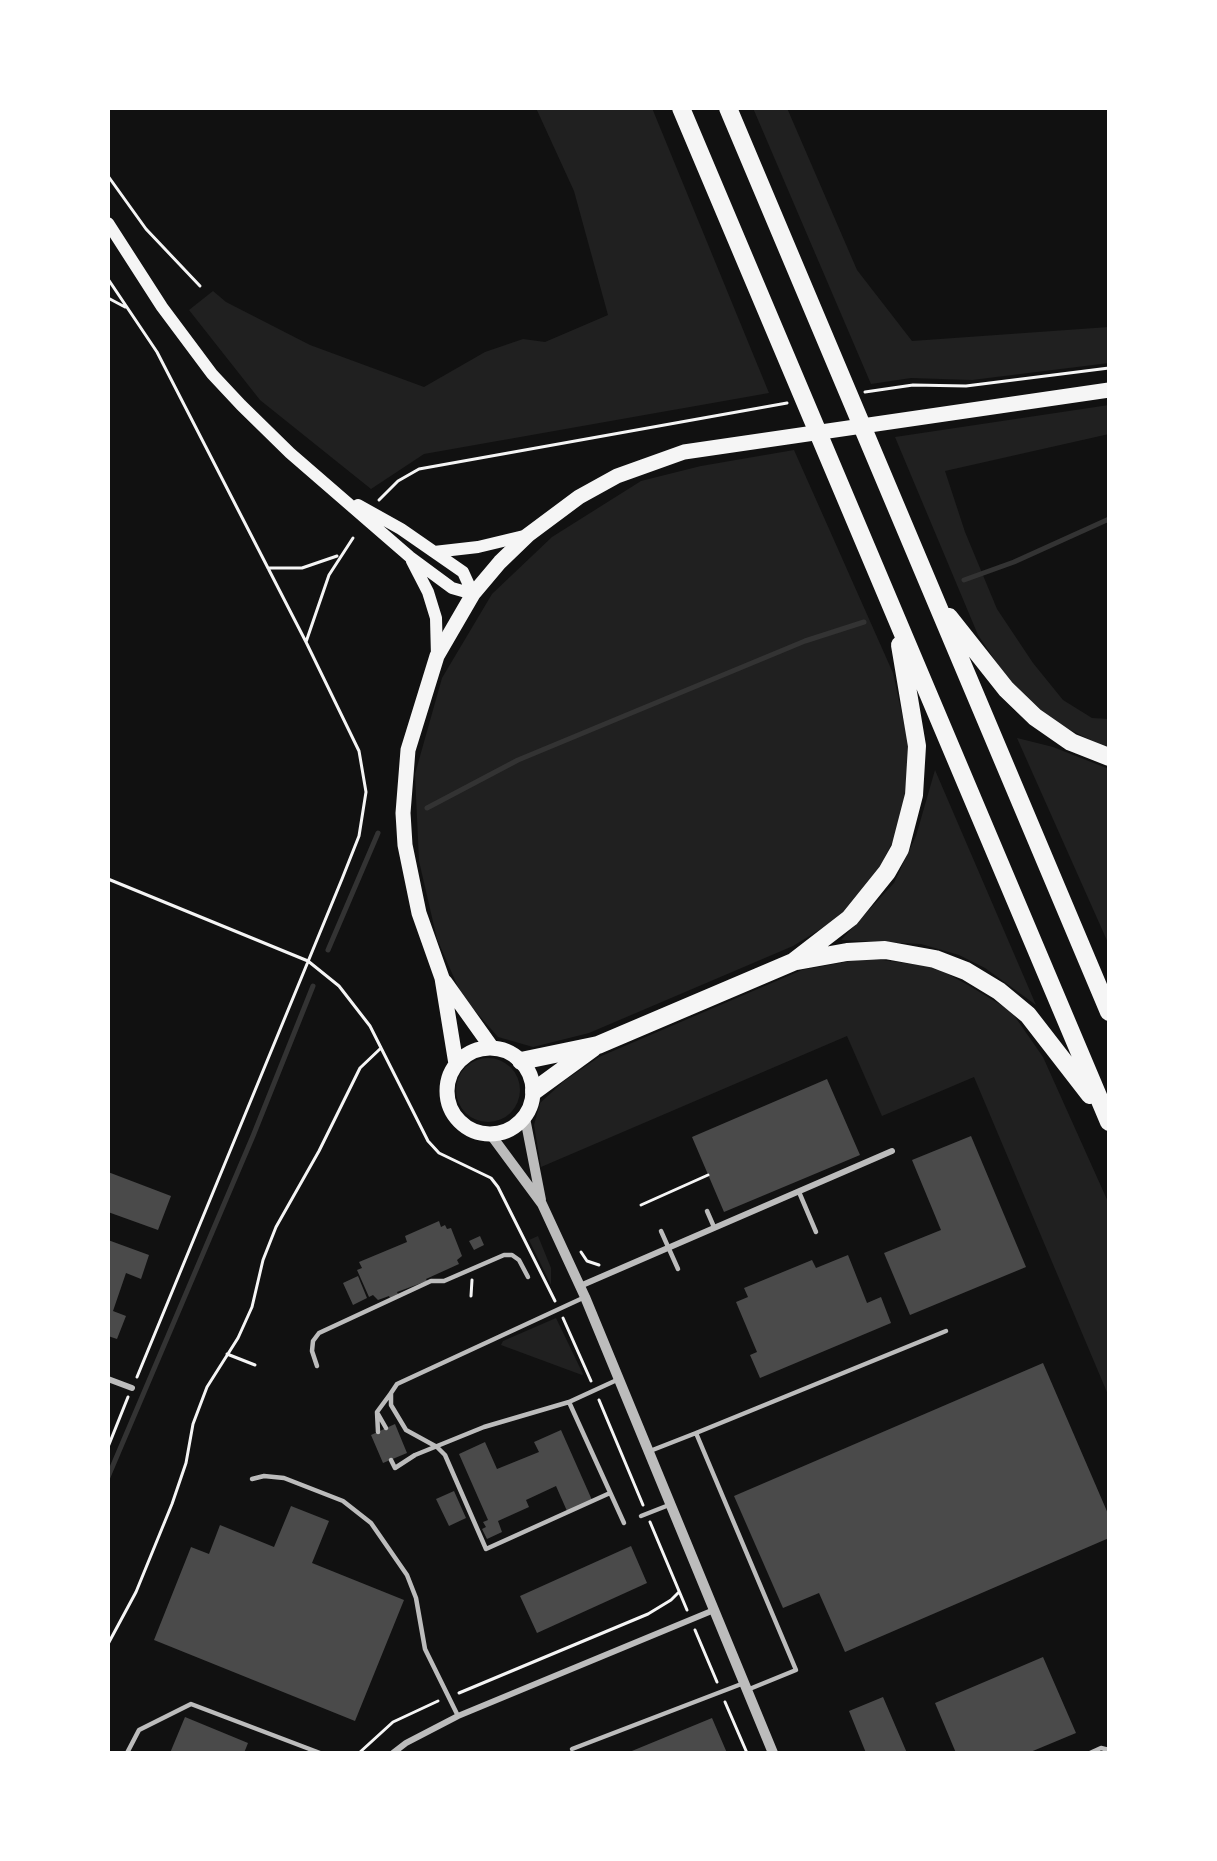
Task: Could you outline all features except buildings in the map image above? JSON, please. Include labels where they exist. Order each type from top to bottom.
[{"type":"highway","points":[[681,108],[1108,1121]]},
{"type":"highway","points":[[728,108],[1109,1012]]},
{"type":"highway","points":[[934,598],[1019,703],[1071,742],[1109,758]]},
{"type":"highway","points":[[793,962],[850,918],[872,894],[900,849],[908,823],[914,795],[916,746],[895,615]]},
{"type":"highway","points":[[521,1060],[598,1045],[793,962],[847,952],[885,950],[934,959],[966,971],[999,991],[1028,1015],[1108,1121]]},
{"type":"highway","points":[[534,1091],[598,1045]]},
{"type":"main road","points":[[108,223],[150,289],[212,374],[290,453],[410,557],[452,588],[473,594]]},
{"type":"main road","points":[[456,1064],[442,978],[411,882],[403,813],[408,750],[437,656],[473,594],[500,562],[528,535],[579,497],[617,476],[684,452],[745,441],[1109,390]]},
{"type":"main road","points":[[339,494],[401,529],[463,572],[473,594]]},
{"type":"main road","points":[[434,552],[478,547],[495,541],[528,535]]},
{"type":"main road","points":[[410,557],[428,592],[436,618],[437,656]]},
{"type":"main road","points":[[442,978],[492,1048]]},
{"type":"main road","points":[[492,1048],[512,1054],[521,1060],[532,1080],[534,1091],[525,1118],[504,1133],[491,1135],[477,1133],[455,1116],[449,1104],[447,1090],[456,1064],[466,1055],[492,1048]]},
{"type":"street","points":[[525,1118],[542,1204]]},
{"type":"street","points":[[491,1135],[542,1204],[580,1286],[773,1753]]},
{"type":"street","points":[[580,1286],[892,1151]]},
{"type":"street","points":[[108,1379],[132,1388]]},
{"type":"street","points":[[393,1753],[406,1743],[458,1716],[715,1610]]},
{"type":"lane","points":[[798,1192],[816,1232]]},
{"type":"lane","points":[[707,1212],[714,1227]]},
{"type":"lane","points":[[661,1231],[678,1269]]},
{"type":"lane","points":[[317,1366],[312,1351],[313,1341],[319,1333],[431,1281],[444,1281],[504,1255],[512,1255],[519,1260],[528,1277]]},
{"type":"lane","points":[[378,1432],[377,1412],[397,1384],[585,1297]]},
{"type":"lane","points":[[648,1452],[945,1331]]},
{"type":"lane","points":[[391,1460],[395,1468],[415,1455],[437,1448],[484,1426],[569,1402],[619,1379]]},
{"type":"lane","points":[[391,1393],[391,1405],[406,1430],[445,1455],[486,1549],[610,1493]]},
{"type":"lane","points":[[569,1402],[624,1523]]},
{"type":"lane","points":[[377,1412],[386,1428]]},
{"type":"lane","points":[[572,1749],[721,1692],[745,1687],[796,1670],[696,1433]]},
{"type":"lane","points":[[399,1457],[402,1464]]},
{"type":"lane","points":[[252,1479],[264,1476],[284,1478],[343,1501],[371,1523],[408,1575],[416,1598],[425,1649],[458,1716]]},
{"type":"lane","points":[[644,1515],[669,1505]]},
{"type":"lane","points":[[127,1753],[139,1730],[191,1704],[310,1752],[320,1753]]},
{"type":"lane","points":[[1090,1753],[1101,1748],[1109,1750]]},
{"type":"path","points":[[108,176],[146,230],[200,286]]},
{"type":"path","points":[[108,279],[157,352],[306,642],[359,751],[366,792],[359,836],[108,1447]]},
{"type":"path","points":[[108,298],[127,308]]},
{"type":"path","points":[[855,393],[914,385],[966,386],[1109,368]]},
{"type":"path","points":[[379,500],[398,481],[419,469],[737,410],[796,402]]},
{"type":"path","points":[[306,642],[319,598],[339,556],[352,538]]},
{"type":"path","points":[[268,568],[302,568],[339,556]]},
{"type":"path","points":[[108,879],[308,961],[339,986],[357,1005],[381,1047],[428,1141],[439,1153],[491,1178],[498,1187],[595,1390],[644,1515],[680,1592],[747,1753]]},
{"type":"path","points":[[108,1644],[136,1592],[172,1504],[186,1463],[193,1424],[207,1387],[252,1307],[263,1260],[276,1227],[324,1142],[360,1068],[381,1047]]},
{"type":"path","points":[[641,1205],[708,1175]]},
{"type":"path","points":[[578,1244],[582,1253],[593,1264],[598,1265],[620,1257],[624,1267]]},
{"type":"path","points":[[227,1353],[255,1365]]},
{"type":"path","points":[[359,1753],[393,1722],[648,1614],[680,1592]]},
{"type":"shaded area","points":[[536,108],[652,108],[769,393],[424,454],[371,489],[260,400],[189,310],[213,291],[226,302],[310,345],[424,387],[485,352],[523,339],[545,342],[608,315],[574,191]]},
{"type":"shaded area","points":[[753,108],[787,108],[857,270],[912,341],[1109,327],[1109,363],[972,380],[911,378],[871,384]]},
{"type":"shaded area","points":[[1109,405],[1109,434],[945,471],[965,532],[997,609],[1033,663],[1063,700],[1092,718],[1109,719],[1109,749],[1056,723],[1011,684],[978,635],[895,437]]},
{"type":"shaded area","points":[[794,450],[893,673],[910,751],[901,824],[878,872],[842,916],[793,946],[589,1033],[533,1047],[498,1037],[462,996],[437,939],[419,861],[415,774],[442,678],[492,594],[552,537],[641,481],[701,466]]},
{"type":"shaded area","points":[[1017,738],[1053,747],[1109,769],[1109,945]]},
{"type":"shaded area","points":[[935,770],[1036,1005],[985,968],[959,955],[921,944],[841,940],[894,883],[916,836]]},
{"type":"shaded area","points":[[867,958],[935,967],[968,985],[1011,1011],[1043,1057],[1109,1204],[1109,1397],[974,1077],[882,1116],[847,1036],[541,1167],[534,1125],[540,1103],[564,1081],[599,1057],[802,970]]},
{"type":"shaded area","points":[[488,1058],[500,1060],[511,1067],[518,1078],[520,1090],[518,1102],[511,1113],[500,1120],[488,1122],[476,1120],[465,1113],[458,1102],[456,1090],[458,1078],[465,1067],[476,1060]]},
{"type":"shaded area","points":[[538,1236],[551,1268],[551,1285],[529,1240]]},
{"type":"shaded area","points":[[556,1318],[582,1375],[501,1345],[503,1341]]},
{"type":"waterway","points":[[964,580],[1014,562],[1109,519]]},
{"type":"waterway","points":[[427,808],[518,760],[805,641],[864,622]]},
{"type":"waterway","points":[[328,950],[378,833]]},
{"type":"waterway","points":[[108,1477],[253,1136],[313,986]]}]
